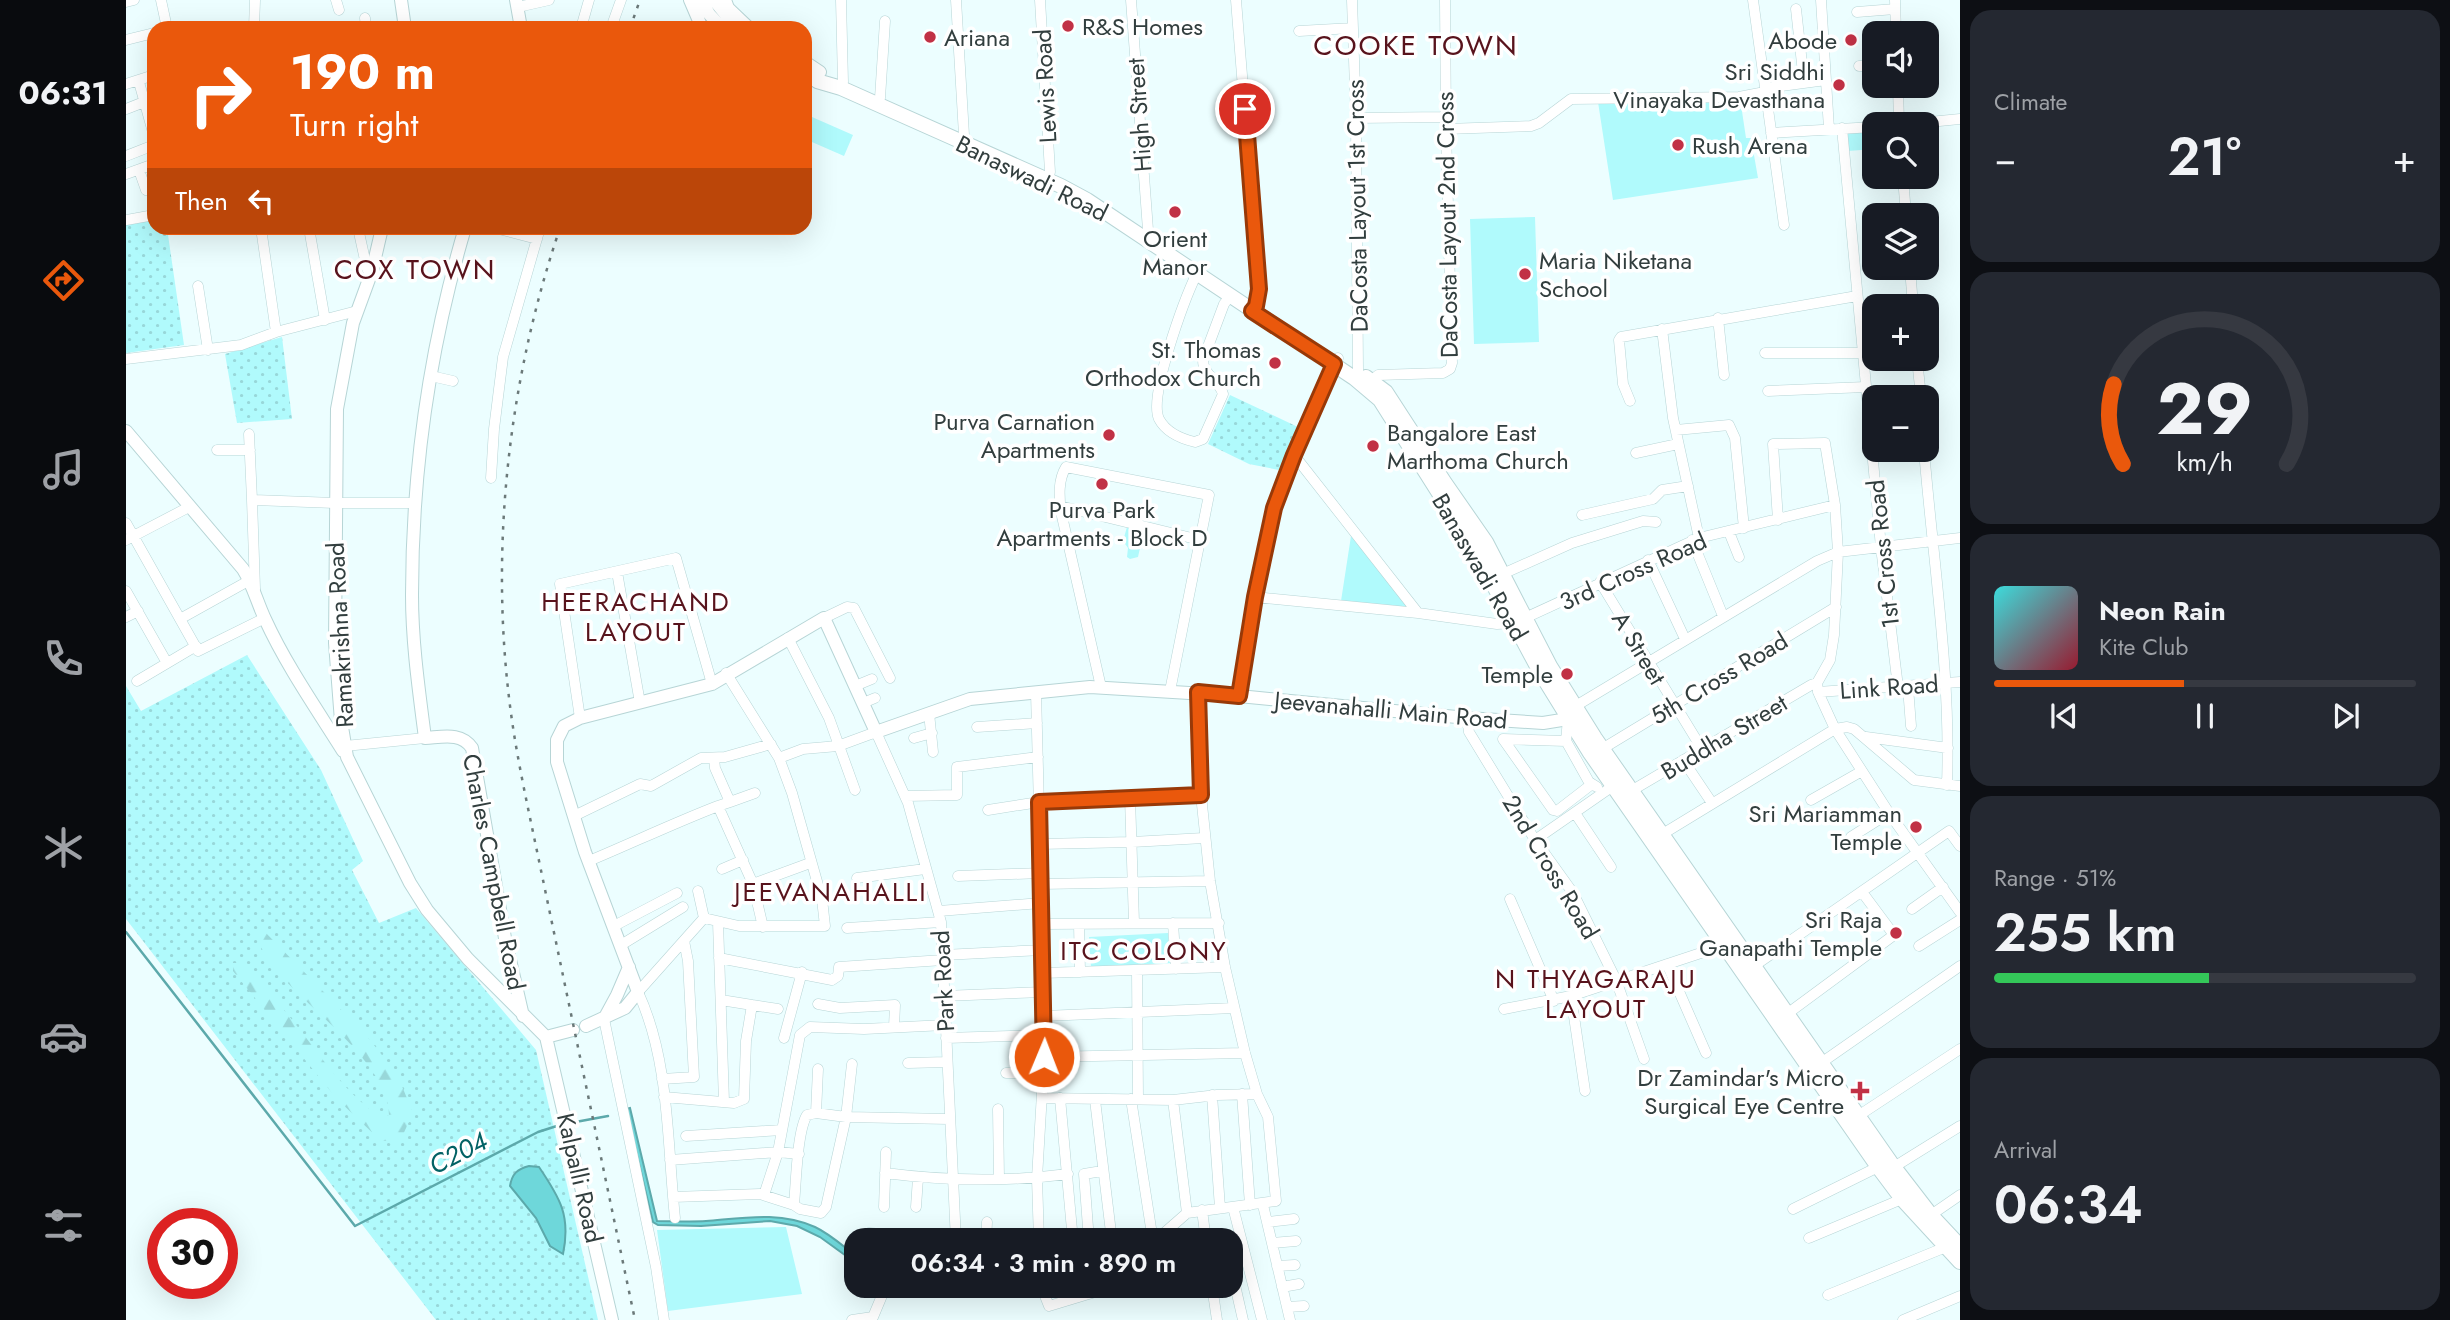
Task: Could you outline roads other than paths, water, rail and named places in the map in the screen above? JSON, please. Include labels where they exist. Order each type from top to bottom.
[{"type":"main road","name":"Banaswadi Road","points":[[812,77],[843,82],[1050,172],[1091,193],[1148,230],[1254,308],[1386,392],[1444,483],[1486,542],[1497,577],[1610,788],[1730,943],[1754,966],[1894,1167],[1953,1246],[1960,1262]]},
{"type":"main road","name":"Banaswadi Road","points":[[812,77],[1061,186],[1144,236],[1230,296],[1254,308]]},
{"type":"main road","name":"Banaswadi Road","points":[[1571,713],[1602,749],[1661,835],[1878,1167],[1902,1199],[1953,1246]]},
{"type":"street","points":[[126,2],[134,0]]},
{"type":"street","points":[[161,0],[166,21]]},
{"type":"street","points":[[254,21],[255,0]]},
{"type":"street","points":[[401,0],[404,21]]},
{"type":"street","points":[[517,4],[549,0]]},
{"type":"street","points":[[583,21],[589,0]]},
{"type":"street","points":[[614,21],[621,0]]},
{"type":"street","points":[[690,0],[699,21]]},
{"type":"street","points":[[701,0],[716,21]]},
{"type":"street","points":[[714,0],[730,21]]},
{"type":"street","points":[[725,0],[728,8],[742,21]]},
{"type":"street","points":[[841,0],[843,82]]},
{"type":"street","points":[[956,0],[964,135]]},
{"type":"street","name":"Lewis Road","points":[[1041,0],[1050,172]]},
{"type":"street","name":"High Street","points":[[1131,0],[1148,230]]},
{"type":"street","points":[[1236,0],[1259,289],[1254,308]]},
{"type":"street","name":"DaCosta Layout 1st Cross","points":[[1352,0],[1362,379]]},
{"type":"street","name":"DaCosta Layout 2nd Cross","points":[[1362,379],[1378,375],[1443,373],[1450,369],[1452,363],[1445,117],[1445,0]]},
{"type":"street","points":[[1753,0],[1784,225]]},
{"type":"street","points":[[1821,0],[1829,129]]},
{"type":"street","points":[[1857,12],[1895,4]]},
{"type":"street","points":[[1796,9],[1804,82]]},
{"type":"street","points":[[880,98],[885,21]]},
{"type":"street","points":[[1299,31],[1353,28]]},
{"type":"street","points":[[126,40],[147,35]]},
{"type":"street","points":[[126,84],[147,78]]},
{"type":"street","points":[[1446,129],[1531,126],[1572,99],[1739,97],[1804,82],[1826,80]]},
{"type":"street","points":[[139,82],[147,112]]},
{"type":"street","points":[[126,109],[144,102]]},
{"type":"street","points":[[1356,118],[1445,117]]},
{"type":"street","points":[[1939,121],[1960,119]]},
{"type":"street","points":[[1771,133],[1862,127]]},
{"type":"street","name":"1st Cross Road","points":[[1842,128],[1862,344]]},
{"type":"street","points":[[126,156],[147,148]]},
{"type":"street","points":[[126,174],[147,167]]},
{"type":"street","points":[[139,170],[146,190]]},
{"type":"street","points":[[126,220],[147,216]]},
{"type":"street","points":[[262,235],[276,332]]},
{"type":"street","points":[[310,235],[325,320]]},
{"type":"street","points":[[360,235],[367,269],[372,271]]},
{"type":"street","name":"Ramakrishna Road","points":[[380,235],[372,271],[357,311],[337,409],[335,643],[346,752],[418,896],[468,959],[547,1037]]},
{"type":"street","points":[[126,431],[232,554],[252,584],[265,618],[313,705],[346,752],[425,738],[413,631],[415,503],[430,376],[444,307],[463,235]]},
{"type":"street","points":[[522,235],[537,239]]},
{"type":"street","points":[[491,478],[503,357],[538,235]]},
{"type":"street","points":[[1197,273],[1166,361],[1156,403],[1158,416],[1165,428],[1195,442],[1203,439],[1223,394],[1219,385],[1206,374],[1203,360],[1224,304],[1230,296]]},
{"type":"street","points":[[198,286],[208,349]]},
{"type":"street","points":[[1172,323],[1181,297],[1189,292]]},
{"type":"street","points":[[1630,401],[1623,384],[1620,338],[1718,318],[1857,296]]},
{"type":"street","points":[[126,359],[241,345],[276,332],[357,311]]},
{"type":"street","points":[[1718,318],[1724,375]]},
{"type":"street","points":[[1662,329],[1678,444],[1696,539],[1723,616]]},
{"type":"street","points":[[1765,353],[1862,354]]},
{"type":"street","points":[[1239,696],[1255,597],[1274,508],[1294,455],[1336,361]]},
{"type":"street","points":[[430,376],[453,382]]},
{"type":"street","points":[[1768,391],[1862,387]]},
{"type":"street","points":[[1676,430],[1729,425],[1735,438],[1744,528]]},
{"type":"street","points":[[250,433],[253,500],[252,584]]},
{"type":"street","points":[[1778,520],[1772,447],[1774,442],[1825,443],[1835,505],[1838,552],[1830,660],[1818,687],[1835,729],[1889,813],[1960,912]]},
{"type":"street","points":[[1636,453],[1678,444]]},
{"type":"street","points":[[217,450],[250,450]]},
{"type":"street","points":[[1294,455],[1418,613]]},
{"type":"street","name":"1st Cross Road","points":[[1875,462],[1881,547],[1903,687],[1912,726]]},
{"type":"street","points":[[1925,462],[1946,684],[1947,785]]},
{"type":"street","points":[[1101,687],[1060,506],[1062,474],[1066,467],[1209,495],[1170,691]]},
{"type":"street","points":[[1582,515],[1653,499],[1662,490],[1688,486]]},
{"type":"street","points":[[253,500],[415,503]]},
{"type":"street","name":"3rd Cross Road","points":[[1520,621],[1696,539],[1835,505]]},
{"type":"street","points":[[1060,506],[1200,540]]},
{"type":"street","points":[[130,538],[189,507]]},
{"type":"street","points":[[1497,577],[1573,543],[1643,521],[1656,522]]},
{"type":"street","points":[[126,523],[130,538],[198,650],[265,618]]},
{"type":"street","points":[[1729,532],[1739,557]]},
{"type":"street","points":[[1610,788],[1592,784],[1566,741],[1571,713],[1647,662],[1723,616],[1807,566],[1838,552],[1960,538]]},
{"type":"street","points":[[580,718],[560,584],[676,558],[712,684]]},
{"type":"street","points":[[1648,560],[1685,639]]},
{"type":"street","points":[[617,572],[640,703]]},
{"type":"street","name":"A Street","points":[[1600,582],[1702,749]]},
{"type":"street","points":[[180,619],[252,584]]},
{"type":"street","points":[[126,591],[167,663]]},
{"type":"street","points":[[1255,597],[1418,613],[1497,624],[1520,621]]},
{"type":"street","points":[[675,1218],[662,1079],[650,1024],[574,816],[557,762],[557,740],[564,726],[580,718],[712,684],[726,673],[847,607],[854,608],[890,678]]},
{"type":"street","name":"5th Cross Road","points":[[1602,749],[1836,607]]},
{"type":"street","points":[[126,617],[138,611]]},
{"type":"street","points":[[779,758],[803,750],[838,746],[876,732],[824,618]]},
{"type":"street","points":[[788,638],[829,718],[855,790]]},
{"type":"street","points":[[137,681],[196,646]]},
{"type":"street","points":[[704,918],[762,927],[825,926],[822,899],[792,793],[779,758],[726,673]]},
{"type":"street","points":[[855,686],[872,679]]},
{"type":"street","name":"Link Road","points":[[1818,687],[1903,687],[1960,682]]},
{"type":"street","name":"Buddha Street","points":[[1631,791],[1811,685],[1818,687]]},
{"type":"street","name":"Jeevanahalli Main Road","points":[[876,732],[970,699],[1101,687],[1198,692],[1543,723],[1571,713]]},
{"type":"street","points":[[1036,692],[1045,1035],[1038,1178],[1040,1228]]},
{"type":"street","points":[[1169,1228],[1187,1213],[1263,1205],[1276,1201],[1269,1117],[1257,1094],[1245,1053],[1225,967],[1210,881],[1201,795],[1198,692]]},
{"type":"street","points":[[863,704],[875,698]]},
{"type":"street","points":[[929,713],[933,752]]},
{"type":"street","name":"2nd Cross Road","points":[[1466,718],[1469,732],[1535,840],[1573,893],[1616,980],[1644,1059]]},
{"type":"street","points":[[977,727],[1037,723]]},
{"type":"street","points":[[1661,835],[1835,729],[1851,727],[1914,780],[1960,786]]},
{"type":"street","name":"Park Road","points":[[876,732],[906,796],[940,916],[956,1228]]},
{"type":"street","points":[[914,738],[932,733]]},
{"type":"street","name":"Charles Campbell Road","points":[[425,738],[459,737],[472,748],[505,938],[523,1016]]},
{"type":"street","points":[[1866,737],[1948,748]]},
{"type":"street","points":[[1566,741],[1503,739],[1553,810],[1557,811],[1592,784]]},
{"type":"street","points":[[574,816],[640,785],[651,786],[701,758],[714,759],[771,744]]},
{"type":"street","points":[[906,796],[957,794],[957,768],[1038,757]]},
{"type":"street","points":[[714,759],[715,768],[730,802]]},
{"type":"street","points":[[1683,760],[1712,803]]},
{"type":"street","points":[[1811,800],[1862,771]]},
{"type":"street","points":[[1535,840],[1610,788]]},
{"type":"street","points":[[589,861],[662,827],[755,793]]},
{"type":"street","points":[[988,810],[1039,802],[1201,795]]},
{"type":"street","points":[[1130,798],[1134,923]]},
{"type":"street","points":[[718,806],[753,884],[762,927]]},
{"type":"street","points":[[1574,813],[1611,867]]},
{"type":"street","points":[[1851,837],[1889,813]]},
{"type":"street","points":[[1754,966],[1949,831],[1960,846]]},
{"type":"street","points":[[1040,844],[1204,838]]},
{"type":"street","points":[[722,869],[743,860]]},
{"type":"street","points":[[753,884],[810,863]]},
{"type":"street","points":[[857,878],[925,869]]},
{"type":"street","points":[[958,876],[1133,882],[1210,881]]},
{"type":"street","points":[[1912,909],[1943,887]]},
{"type":"street","points":[[698,891],[704,918]]},
{"type":"street","points":[[1787,1014],[1894,934],[1862,892]]},
{"type":"street","points":[[614,926],[677,893]]},
{"type":"street","points":[[1510,899],[1554,1001]]},
{"type":"street","points":[[847,928],[1041,903]]},
{"type":"street","points":[[621,945],[682,907]]},
{"type":"street","points":[[547,1037],[580,1028],[625,1008],[704,918]]},
{"type":"street","points":[[1919,946],[1960,920]]},
{"type":"street","points":[[718,922],[724,1102]]},
{"type":"street","points":[[1173,923],[1176,969]]},
{"type":"street","points":[[1042,925],[1219,923]]},
{"type":"street","points":[[1079,924],[1080,972]]},
{"type":"street","points":[[662,1079],[694,1077],[688,961],[684,941]]},
{"type":"street","points":[[1504,1009],[1554,1001],[1730,943]]},
{"type":"street","points":[[719,958],[802,972],[832,980],[838,976],[839,967],[1043,950]]},
{"type":"street","points":[[1667,964],[1706,1053]]},
{"type":"street","points":[[1821,1063],[1960,966]]},
{"type":"street","points":[[629,967],[604,1019],[656,1267],[664,1320]]},
{"type":"street","points":[[1043,973],[1225,967]]},
{"type":"street","points":[[1137,970],[1134,1099],[1152,1228]]},
{"type":"street","points":[[784,1038],[802,972]]},
{"type":"street","points":[[944,996],[1044,992]]},
{"type":"street","points":[[1570,996],[1586,1091]]},
{"type":"street","points":[[721,1000],[778,1009]]},
{"type":"street","points":[[818,1004],[840,1009],[895,1005],[894,1027]]},
{"type":"street","points":[[664,1097],[734,1103],[744,1099],[746,1041],[752,1005]]},
{"type":"street","points":[[1044,1016],[1234,1008]]},
{"type":"street","points":[[788,1024],[804,1029],[945,1025]]},
{"type":"street","points":[[764,1195],[778,1153],[800,1035],[804,1029]]},
{"type":"street","points":[[946,1038],[1045,1035]]},
{"type":"street","name":"Kalpalli Road","points":[[547,1037],[612,1320]]},
{"type":"street","points":[[1858,1116],[1960,1049]]},
{"type":"street","points":[[1044,1057],[1245,1053]]},
{"type":"street","points":[[908,1063],[947,1062]]},
{"type":"street","points":[[673,1197],[764,1195],[821,1213],[827,1207],[846,1117],[852,1064]]},
{"type":"street","points":[[816,1113],[818,1069]]},
{"type":"street","points":[[1006,1073],[1043,1073]]},
{"type":"street","points":[[1242,1094],[1250,1205]]},
{"type":"street","points":[[1042,1098],[1173,1100],[1213,1095],[1257,1094]]},
{"type":"street","points":[[1213,1095],[1220,1208]]},
{"type":"street","points":[[1060,1098],[1072,1228]]},
{"type":"street","points":[[1096,1100],[1110,1228]]},
{"type":"street","points":[[1173,1100],[1187,1213]]},
{"type":"street","points":[[998,1109],[999,1179]]},
{"type":"street","points":[[794,1205],[799,1154],[807,1115],[816,1113],[846,1117],[949,1119]]},
{"type":"street","points":[[1894,1167],[1960,1126]]},
{"type":"street","points":[[686,1136],[782,1130]]},
{"type":"street","points":[[884,1207],[886,1152]]},
{"type":"street","points":[[670,1160],[799,1154]]},
{"type":"street","points":[[1793,1209],[1878,1167]]},
{"type":"street","points":[[1088,1228],[1084,1174],[1102,1171]]},
{"type":"street","points":[[885,1173],[954,1181],[1038,1178],[1068,1174]]},
{"type":"street","points":[[916,1207],[918,1178]]},
{"type":"street","points":[[1931,1215],[1960,1195]]},
{"type":"street","points":[[1809,1238],[1902,1199]]},
{"type":"street","points":[[1263,1205],[1290,1320]]},
{"type":"street","points":[[1233,1207],[1262,1320]]},
{"type":"street","points":[[1202,1210],[1204,1228]]},
{"type":"street","points":[[1267,1222],[1294,1219]]},
{"type":"street","points":[[987,1222],[987,1228]]},
{"type":"street","points":[[1272,1244],[1296,1241]]},
{"type":"street","points":[[1828,1295],[1953,1246]]},
{"type":"street","points":[[1277,1266],[1295,1265]]},
{"type":"street","points":[[1282,1287],[1299,1284]]},
{"type":"street","points":[[1903,1320],[1960,1296]]},
{"type":"street","points":[[852,1320],[874,1318],[881,1298]]},
{"type":"street","points":[[1046,1298],[1049,1306],[1075,1298]]},
{"type":"street","points":[[1214,1298],[1217,1320]]},
{"type":"street","points":[[1238,1298],[1243,1320]]},
{"type":"street","points":[[1287,1307],[1304,1306]]},
{"type":"waterway","name":"C204","points":[[126,932],[355,1226],[538,1132],[563,1124]]},
{"type":"waterway","name":"C204","points":[[570,1123],[608,1116]]},
{"type":"railway","points":[[632,21],[640,0]]},
{"type":"railway","points":[[558,235],[541,290],[514,416],[506,481],[502,611],[507,676],[523,786],[635,1320]]},
{"type":"place","name":"R&S Homes","points":[[1068,26]]},
{"type":"place","name":"Ariana","points":[[930,37]]},
{"type":"place","name":"Abode","points":[[1851,40]]},
{"type":"place","name":"Sri Siddhi Vinayaka Devasthana","points":[[1839,85]]},
{"type":"place","name":"Rush Arena","points":[[1678,145]]},
{"type":"place","name":"Orient Manor","points":[[1175,212]]},
{"type":"place","name":"Maria Niketana School","points":[[1525,274]]},
{"type":"place","name":"St. Thomas Orthodox Church","points":[[1275,363]]},
{"type":"place","name":"Purva Carnation Apartments","points":[[1109,435]]},
{"type":"place","name":"Bangalore East Marthoma Church","points":[[1373,446]]},
{"type":"place","name":"Purva Park Apartments - Block D","points":[[1102,484]]},
{"type":"place","name":"Temple","points":[[1567,674]]},
{"type":"place","name":"Sri Mariamman Temple","points":[[1916,827]]},
{"type":"place","name":"Sri Raja Ganapathi Temple","points":[[1896,933]]},
{"type":"place","name":"Dr Zamindar's Micro Surgical Eye Centre","points":[[1860,1091]]},
{"type":"district","name":"COOKE TOWN","points":[[1416,45]]},
{"type":"district","name":"COX TOWN","points":[[415,269]]},
{"type":"district","name":"HEERACHAND LAYOUT","points":[[636,617]]},
{"type":"district","name":"JEEVANAHALLI","points":[[831,892]]},
{"type":"district","name":"ITC COLONY","points":[[1144,951]]},
{"type":"district","name":"N THYAGARAJU LAYOUT","points":[[1596,994]]}]
